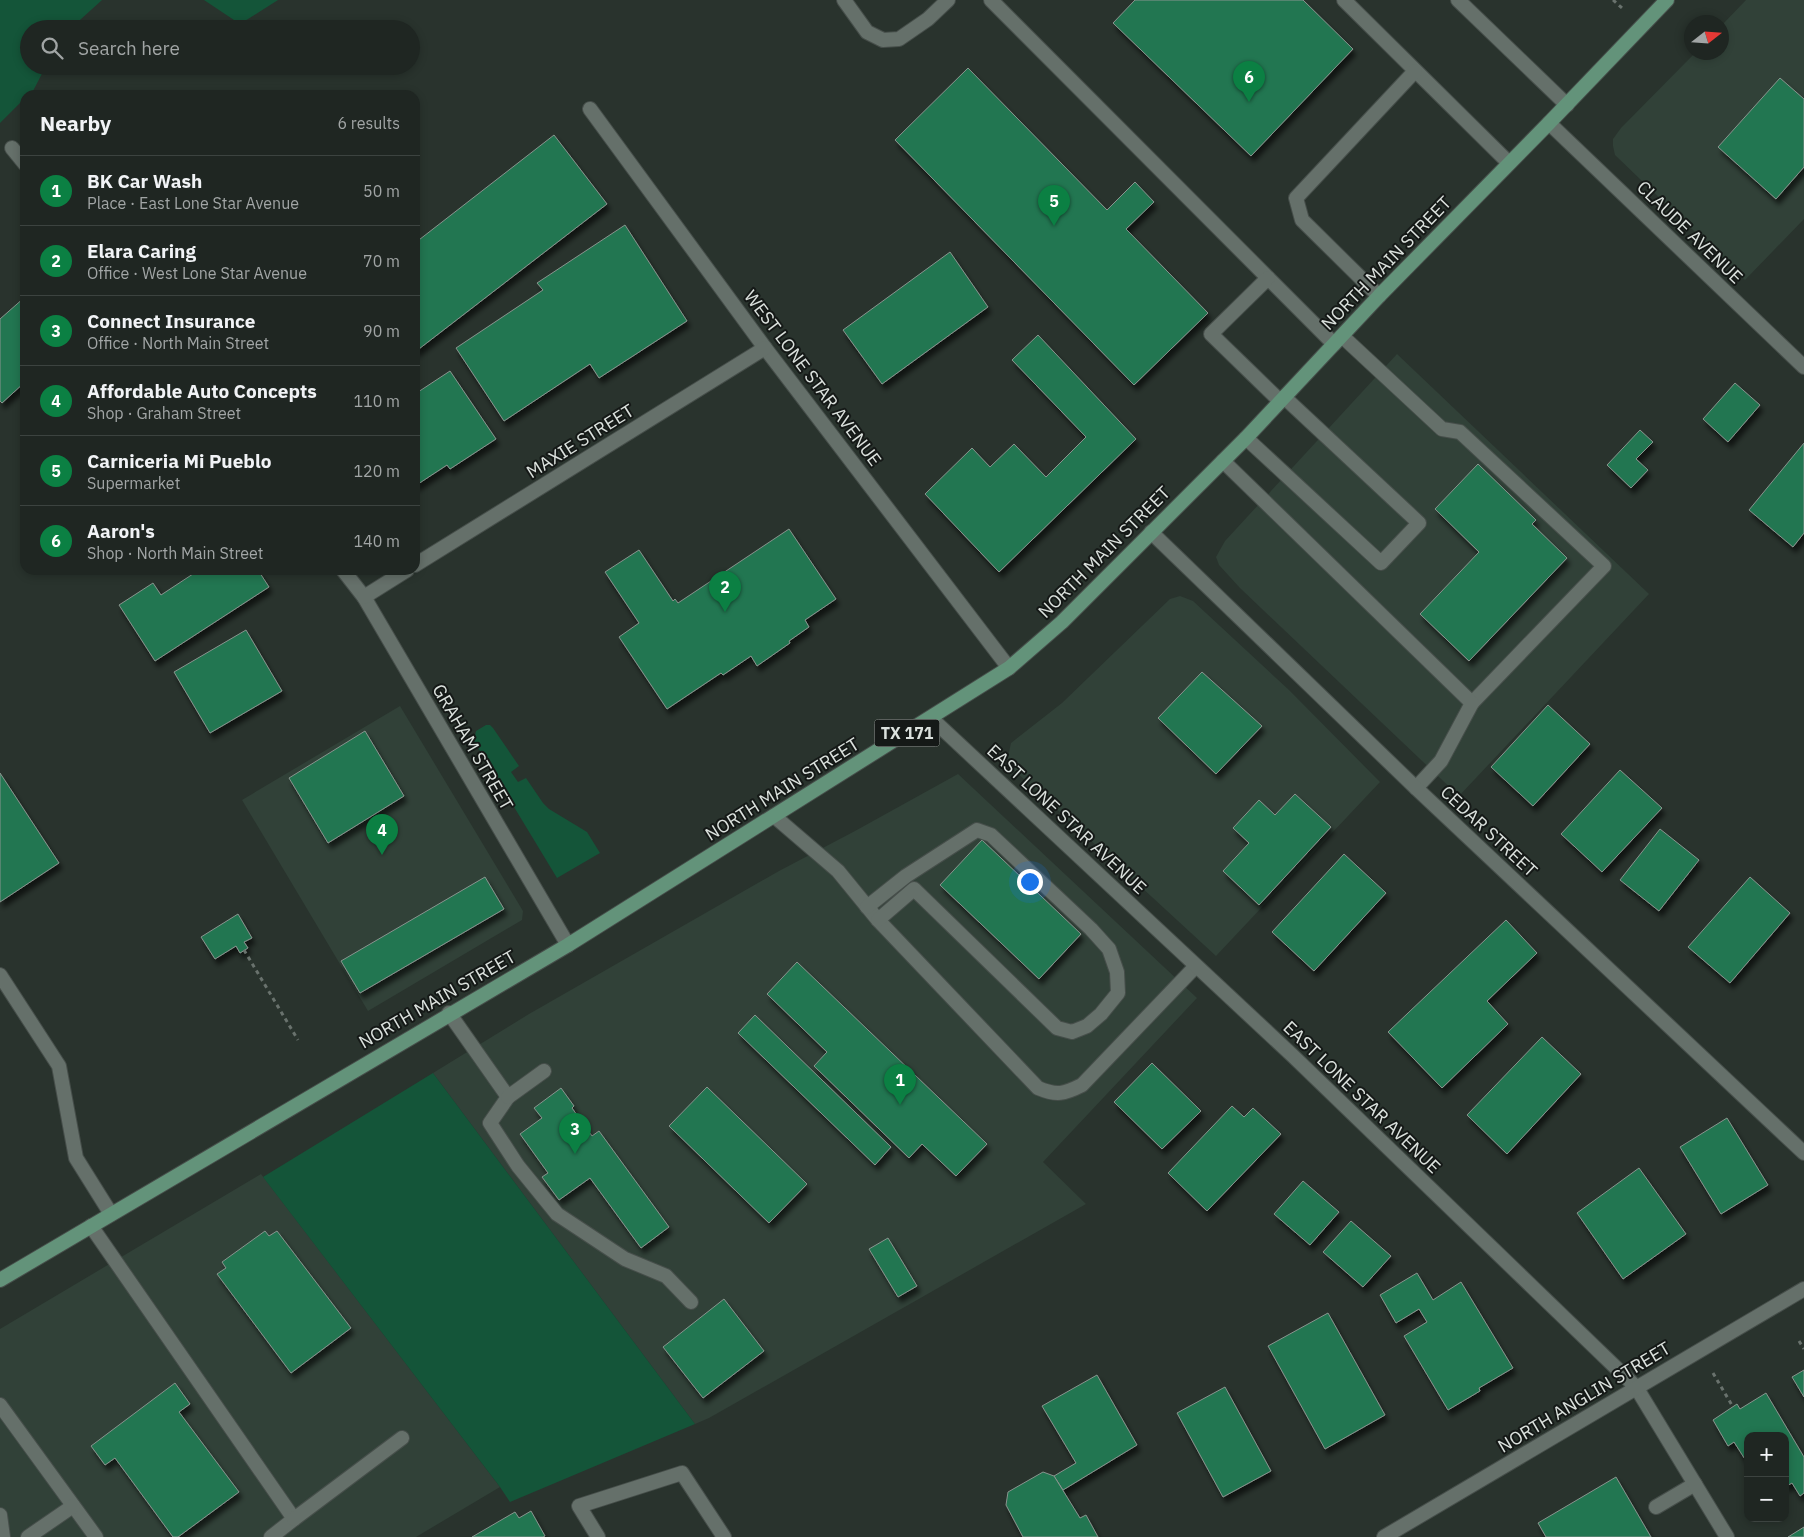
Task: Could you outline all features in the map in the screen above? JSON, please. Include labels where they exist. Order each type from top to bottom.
[{"type":"main road","name":"NORTH MAIN STREET","points":[[0,1280],[568,944],[1009,668],[1062,622],[1246,438],[1379,296],[1549,123],[1666,0]]},
{"type":"street","points":[[844,0],[868,32],[883,40],[899,39],[928,19],[948,0]]},
{"type":"street","points":[[991,0],[1268,278],[1442,430],[1460,432],[1604,566],[1472,703],[1442,761],[1416,788]]},
{"type":"street","points":[[1344,0],[1509,163]]},
{"type":"street","points":[[1458,0],[1567,104]]},
{"type":"street","points":[[1379,296],[1302,220],[1296,198],[1415,71]]},
{"type":"street","name":"WEST LONE STAR AVENUE","points":[[590,109],[765,348],[1009,668]]},
{"type":"street","name":"CLAUDE AVENUE","points":[[1549,123],[1804,368]]},
{"type":"street","points":[[12,148],[20,158]]},
{"type":"street","points":[[1246,438],[1381,563],[1419,523],[1211,334],[1268,278]]},
{"type":"street","name":"MAXIE STREET","points":[[420,562],[765,348]]},
{"type":"street","points":[[1223,461],[1472,703]]},
{"type":"street","name":"CEDAR STREET","points":[[1151,532],[1416,788],[1804,1153]]},
{"type":"street","name":"GRAHAM STREET","points":[[347,575],[364,597],[568,944]]},
{"type":"street","points":[[364,597],[399,575]]},
{"type":"street","name":"EAST LONE STAR AVENUE","points":[[931,718],[1293,1056],[1636,1387],[1727,1537]]},
{"type":"street","points":[[774,816],[838,871],[878,920],[1038,1088],[1052,1094],[1067,1092],[1082,1085],[1196,966]]},
{"type":"street","points":[[867,907],[906,876],[978,830],[991,835],[1091,929],[1109,949],[1118,972],[1118,993],[1101,1014],[1087,1026],[1072,1032],[1057,1028],[914,889],[878,920]]},
{"type":"street","points":[[0,975],[59,1066],[76,1158],[111,1214]]},
{"type":"street","points":[[450,1013],[508,1097]]},
{"type":"street","points":[[544,1071],[508,1097],[490,1123],[518,1166],[557,1214],[625,1259],[666,1276],[691,1302]]},
{"type":"street","points":[[90,1226],[294,1519]]},
{"type":"street","name":"NORTH ANGLIN STREET","points":[[1384,1537],[1804,1289]]},
{"type":"street","points":[[0,1405],[96,1537]]},
{"type":"street","points":[[271,1537],[402,1438]]},
{"type":"street","points":[[598,1537],[579,1506],[682,1473],[724,1537]]},
{"type":"street","points":[[1656,1507],[1695,1484]]},
{"type":"street","points":[[28,1537],[74,1506]]},
{"type":"street","points":[[0,1515],[2,1537]]},
{"type":"path","points":[[244,950],[298,1040]]},
{"type":"path","points":[[1799,1340],[1804,1349]]},
{"type":"path","points":[[1699,1351],[1733,1407]]},
{"type":"shaded area","points":[[1746,0],[1804,0],[1804,219],[1745,280],[1615,155],[1613,146],[1613,139],[1621,128],[1688,60],[1729,60],[1729,18]]},
{"type":"shaded area","points":[[1397,354],[1649,594],[1459,796],[1240,588],[1219,565],[1216,557],[1225,541]]},
{"type":"shaded area","points":[[1180,596],[1193,601],[1289,690],[1380,782],[1216,956],[1014,770],[1007,761],[1011,743],[1062,703],[1170,599]]},
{"type":"shaded area","points":[[400,706],[523,911],[522,920],[368,1011],[242,800]]},
{"type":"shaded area","points":[[958,774],[1197,998],[1043,1162],[1086,1204],[709,1418],[695,1424],[433,1073],[529,1014],[779,871]]},
{"type":"shaded area","points":[[261,1174],[500,1487],[416,1537],[0,1537],[0,1329]]},
{"type":"green space","points":[[0,0],[102,0],[80,20],[20,20],[20,75],[41,75],[34,90],[20,90],[20,103],[0,123]]},
{"type":"green space","points":[[204,0],[278,0],[246,20],[234,20]]},
{"type":"green space","points":[[486,725],[490,725],[493,728],[519,766],[511,772],[518,782],[526,778],[549,809],[587,832],[600,853],[557,878],[474,741],[476,731]]},
{"type":"green space","points":[[433,1073],[695,1424],[510,1502],[263,1177]]},
{"type":"building","points":[[1135,0],[1303,0],[1353,49],[1251,156],[1113,23]]},
{"type":"building","points":[[968,68],[1107,210],[1135,182],[1154,202],[1126,229],[1208,313],[1134,385],[895,140]]},
{"type":"building","points":[[1780,78],[1804,99],[1804,167],[1776,199],[1718,147]]},
{"type":"building","points":[[554,135],[607,204],[420,348],[420,239]]},
{"type":"building","points":[[625,225],[687,321],[599,378],[590,364],[504,421],[456,348],[543,290],[537,283]]},
{"type":"building","points":[[950,252],[988,307],[882,384],[843,330]]},
{"type":"building","points":[[20,301],[20,387],[2,403],[0,401],[0,319]]},
{"type":"building","points":[[1038,335],[1136,439],[999,572],[925,494],[972,448],[990,467],[1014,444],[1046,477],[1086,437],[1012,360]]},
{"type":"building","points":[[450,371],[496,439],[450,469],[447,465],[420,483],[420,391]]},
{"type":"building","points":[[1735,383],[1760,405],[1728,442],[1703,419]]},
{"type":"building","points":[[1640,430],[1653,442],[1636,459],[1648,470],[1631,488],[1607,465]]},
{"type":"building","points":[[1804,443],[1804,533],[1793,547],[1749,510]]},
{"type":"building","points":[[1478,464],[1536,520],[1532,524],[1567,558],[1469,661],[1420,614],[1479,552],[1435,509]]},
{"type":"building","points":[[789,529],[836,599],[805,620],[809,627],[757,666],[751,656],[723,675],[721,673],[667,709],[619,637],[639,623],[605,572],[639,550],[673,601],[675,599],[678,603]]},
{"type":"building","points":[[191,575],[261,575],[269,587],[155,661],[119,605],[153,583],[161,595]]},
{"type":"building","points":[[246,630],[282,691],[210,733],[174,672]]},
{"type":"building","points":[[1202,672],[1262,726],[1216,774],[1158,718]]},
{"type":"building","points":[[1548,705],[1590,744],[1533,806],[1491,767]]},
{"type":"building","points":[[365,731],[404,796],[328,843],[289,778]]},
{"type":"building","points":[[1620,770],[1662,808],[1602,872],[1561,834]]},
{"type":"building","points":[[0,773],[59,863],[0,902]]},
{"type":"building","points":[[1295,794],[1331,827],[1259,905],[1223,871],[1249,843],[1233,828],[1259,800],[1275,815]]},
{"type":"building","points":[[1660,829],[1699,860],[1659,911],[1620,880]]},
{"type":"building","points":[[982,840],[1081,934],[1039,979],[940,885]]},
{"type":"building","points":[[1344,854],[1386,893],[1314,971],[1272,932]]},
{"type":"building","points":[[485,877],[504,909],[360,993],[341,961]]},
{"type":"building","points":[[1750,877],[1790,913],[1730,983],[1688,947]]},
{"type":"building","points":[[238,914],[252,938],[244,942],[248,948],[240,953],[236,946],[215,959],[201,937]]},
{"type":"building","points":[[1506,920],[1537,953],[1487,1001],[1508,1024],[1442,1088],[1388,1032]]},
{"type":"building","points":[[797,962],[987,1144],[956,1176],[922,1144],[909,1158],[814,1066],[827,1052],[767,994]]},
{"type":"building","points":[[755,1015],[891,1147],[875,1165],[738,1033]]},
{"type":"building","points":[[1542,1037],[1581,1074],[1507,1154],[1467,1115]]},
{"type":"building","points":[[1152,1063],[1201,1111],[1162,1149],[1114,1102]]},
{"type":"building","points":[[707,1087],[807,1184],[769,1223],[669,1126]]},
{"type":"building","points":[[561,1088],[574,1106],[572,1108],[592,1136],[599,1131],[669,1227],[641,1248],[590,1178],[559,1200],[542,1177],[548,1173],[520,1134],[542,1118],[534,1108]]},
{"type":"building","points":[[1232,1106],[1244,1117],[1253,1108],[1281,1134],[1207,1211],[1168,1173]]},
{"type":"building","points":[[1727,1118],[1768,1185],[1721,1214],[1680,1147]]},
{"type":"building","points":[[1639,1168],[1686,1234],[1623,1279],[1577,1213]]},
{"type":"building","points":[[1303,1181],[1339,1212],[1310,1245],[1274,1214]]},
{"type":"building","points":[[1351,1221],[1391,1256],[1363,1287],[1323,1252]]},
{"type":"building","points":[[265,1231],[269,1236],[277,1231],[351,1328],[291,1373],[217,1274],[226,1268],[222,1262]]},
{"type":"building","points":[[888,1238],[917,1286],[898,1297],[869,1249]]},
{"type":"building","points":[[1417,1273],[1433,1300],[1461,1282],[1513,1368],[1479,1388],[1480,1391],[1448,1410],[1404,1336],[1427,1322],[1419,1309],[1396,1323],[1380,1295]]},
{"type":"building","points":[[724,1299],[764,1351],[703,1398],[663,1347]]},
{"type":"building","points":[[1328,1313],[1385,1415],[1325,1449],[1268,1346]]},
{"type":"building","points":[[1804,1370],[1804,1397],[1792,1377]]},
{"type":"building","points":[[1097,1375],[1137,1445],[1063,1490],[1054,1476],[1076,1463],[1042,1406]]},
{"type":"building","points":[[175,1383],[190,1404],[179,1412],[239,1492],[178,1537],[173,1537],[115,1458],[105,1465],[91,1446]]},
{"type":"building","points":[[1225,1387],[1271,1471],[1223,1497],[1177,1413]]},
{"type":"building","points":[[1766,1393],[1804,1457],[1804,1493],[1800,1496],[1792,1483],[1789,1485],[1789,1432],[1744,1432],[1744,1458],[1734,1442],[1728,1446],[1713,1420],[1737,1404],[1740,1409]]},
{"type":"building","points":[[1043,1472],[1054,1476],[1080,1518],[1086,1515],[1098,1537],[1023,1537],[1006,1505],[1008,1492]]},
{"type":"building","points":[[1616,1477],[1651,1537],[1546,1537],[1538,1523]]},
{"type":"building","points":[[531,1511],[545,1536],[472,1537],[515,1512],[519,1518]]},
{"type":"building","points":[[1804,1527],[1804,1537],[1788,1537]]},
{"type":"place","name":"Aaron's","points":[[1249,102]]},
{"type":"place","name":"Carniceria Mi Pueblo","points":[[1054,226]]},
{"type":"place","name":"Elara Caring","points":[[725,612]]},
{"type":"place","name":"Affordable Auto Concepts","points":[[382,855]]},
{"type":"place","name":"BK Car Wash","points":[[900,1105]]},
{"type":"place","name":"Connect Insurance","points":[[575,1154]]}]
